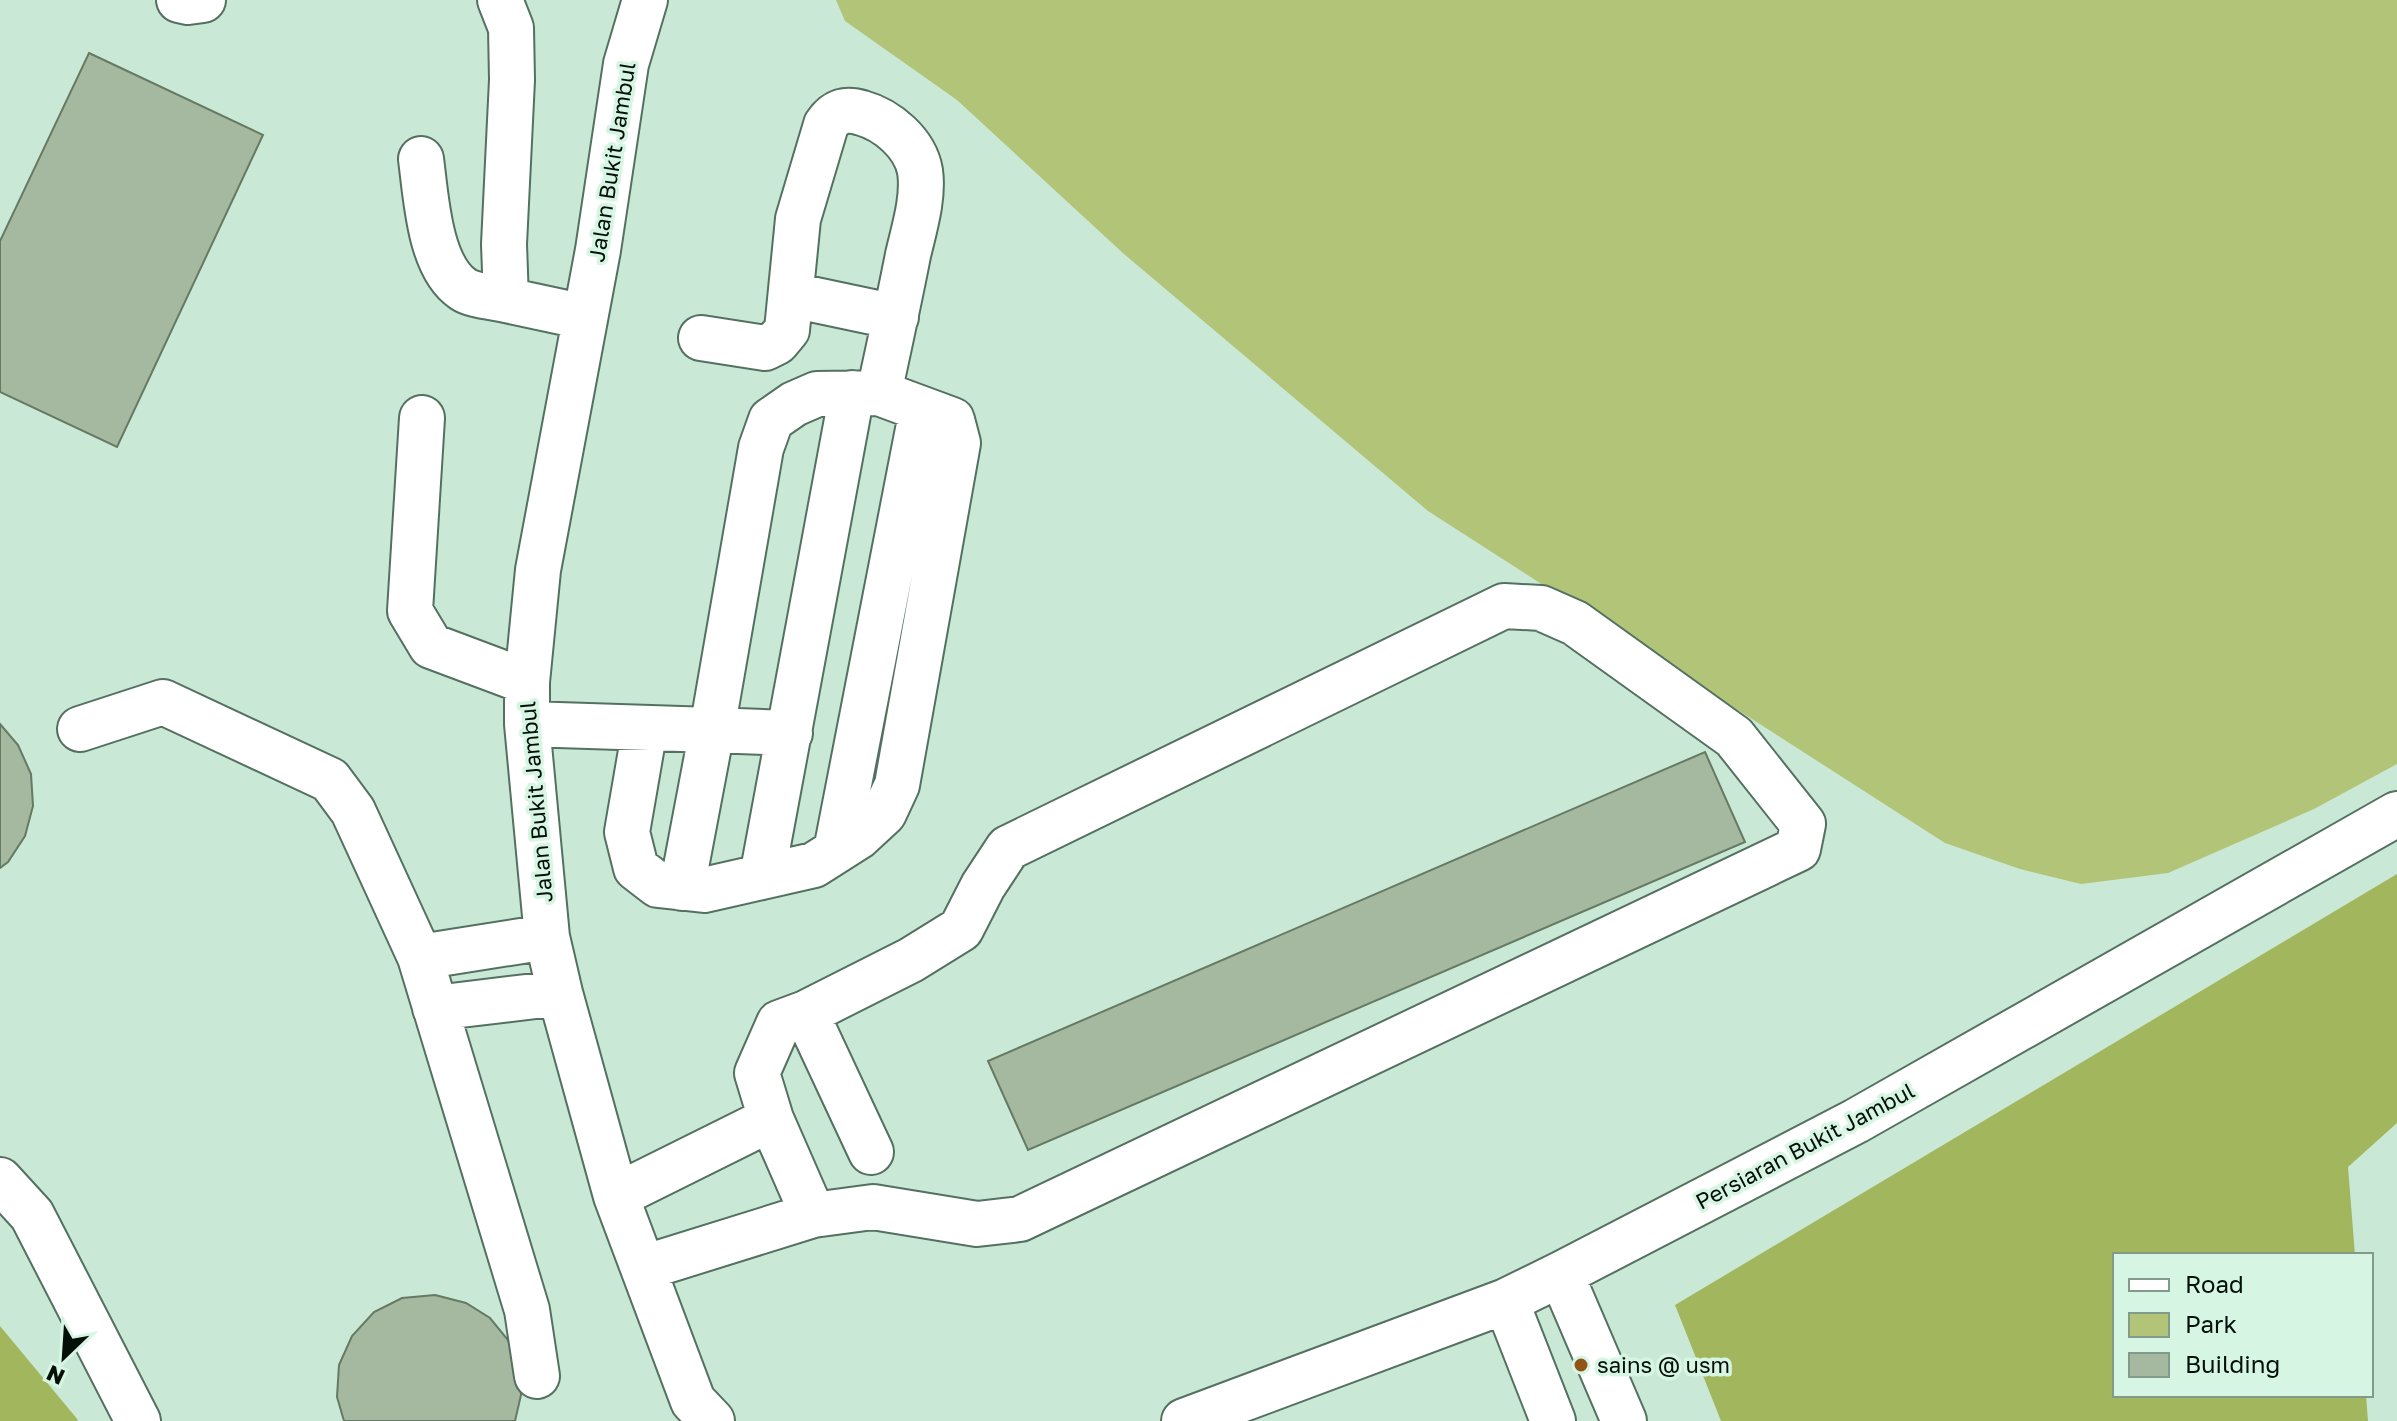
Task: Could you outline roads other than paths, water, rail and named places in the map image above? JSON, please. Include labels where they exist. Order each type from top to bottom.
[{"type":"street","points":[[179,0],[203,0]]},
{"type":"street","name":"Jalan Bukit Jambul","points":[[645,0],[626,64],[585,317],[538,570],[527,703],[547,937],[560,993],[616,1196],[699,1414]]},
{"type":"street","points":[[498,9],[512,80],[505,232],[506,300]]},
{"type":"street","points":[[701,338],[765,348],[777,342],[787,330],[798,219],[817,153],[832,116],[851,110],[875,117],[899,134],[914,155],[920,171],[918,207],[896,317],[866,393],[790,733],[762,877]]},
{"type":"street","points":[[421,159],[429,218],[442,264],[464,290],[585,317]]},
{"type":"street","points":[[792,295],[896,317]]},
{"type":"street","points":[[645,728],[627,832],[636,868],[658,885],[682,888],[704,890],[814,865],[858,837],[884,813],[897,785],[958,443],[952,420],[866,393],[817,394],[794,404],[771,420],[761,448],[682,888]]},
{"type":"street","points":[[422,418],[410,611],[431,646],[527,703],[645,728],[790,733]]},
{"type":"street","points":[[643,1268],[813,1215],[873,1207],[977,1224],[1020,1219],[1798,849],[1803,824],[1734,737],[1575,623],[1541,608],[1504,606],[1008,848],[983,886],[961,929],[911,960],[806,1013],[779,1023],[757,1073],[771,1119],[813,1215]]},
{"type":"street","points":[[80,729],[163,702],[330,780],[353,811],[420,957],[527,1310],[537,1376]]},
{"type":"street","name":"Persiaran Bukit Jambul","points":[[1184,1421],[1506,1301],[1561,1274],[1856,1121],[2397,814]]},
{"type":"street","points":[[420,957],[547,937]]},
{"type":"street","points":[[435,1008],[560,993]]},
{"type":"street","points":[[806,1013],[871,1152]]},
{"type":"street","points":[[616,1196],[771,1119]]},
{"type":"street","points":[[0,1180],[32,1215],[138,1421]]},
{"type":"street","points":[[1561,1274],[1624,1421]]},
{"type":"street","points":[[1506,1301],[1553,1421]]},
{"type":"place","name":"sains @ usm","points":[[1581,1365]]}]
